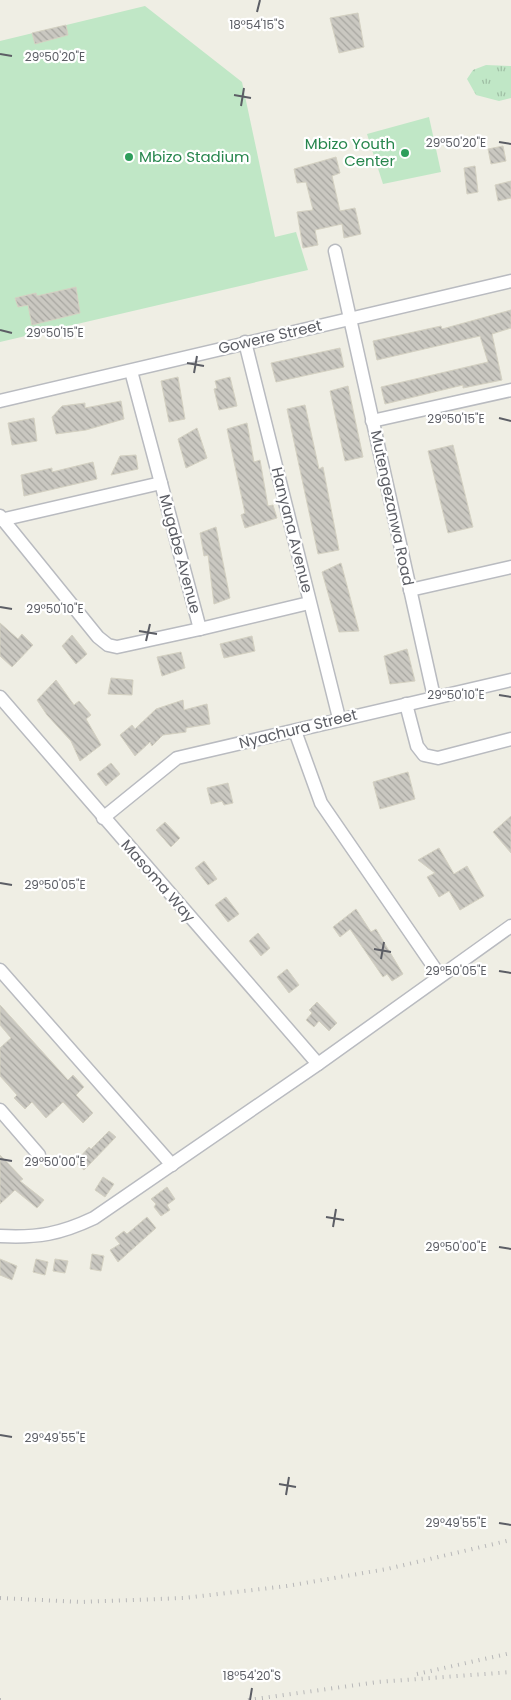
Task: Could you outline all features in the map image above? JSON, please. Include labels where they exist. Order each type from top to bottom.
[{"type":"street","name":"Mutengezanwa Road","points":[[335,252],[434,697]]},
{"type":"street","name":"Gowere Street","points":[[0,401],[131,371],[245,342],[511,282]]},
{"type":"street","name":"Hanyana Avenue","points":[[245,342],[339,718]]},
{"type":"street","name":"Mugabe Avenue","points":[[131,371],[200,629],[309,603]]},
{"type":"street","points":[[372,421],[511,390]]},
{"type":"street","points":[[161,483],[0,518],[98,637],[108,644],[118,647],[200,629]]},
{"type":"street","points":[[410,590],[511,567]]},
{"type":"street","name":"Nyachura Street","points":[[103,818],[177,758],[295,731],[339,718],[511,680]]},
{"type":"street","name":"Masoma Way","points":[[0,697],[318,1064]]},
{"type":"street","points":[[406,704],[416,746],[424,755],[438,758],[511,739]]},
{"type":"street","points":[[295,731],[321,803],[440,976]]},
{"type":"street","points":[[0,1236],[26,1238],[67,1231],[94,1218],[318,1064],[511,926]]},
{"type":"street","points":[[0,970],[172,1165]]},
{"type":"street","points":[[0,1110],[39,1155]]},
{"type":"green space","name":"Mbizo Stadium","points":[[145,6],[242,82],[275,237],[296,232],[308,270],[0,342],[0,41]]},
{"type":"green space","points":[[486,65],[511,66],[511,98],[499,101],[476,95],[467,79],[473,70]]},
{"type":"green space","name":"Mbizo Youth Center","points":[[429,117],[441,172],[383,184],[367,134]]},
{"type":"building","points":[[358,13],[364,47],[339,53],[330,18]]},
{"type":"building","points":[[66,25],[68,35],[35,44],[32,33]]},
{"type":"building","points":[[503,146],[506,161],[491,164],[488,149]]},
{"type":"building","name":"Mbizo Youth Center","points":[[336,157],[340,173],[332,176],[340,211],[355,208],[361,234],[344,238],[342,224],[315,230],[318,245],[303,248],[297,212],[313,210],[306,182],[297,183],[294,169]]},
{"type":"building","points":[[475,166],[478,192],[467,194],[464,168]]},
{"type":"building","points":[[511,181],[511,198],[498,201],[495,185]]},
{"type":"building","points":[[76,287],[80,313],[32,325],[28,305],[18,307],[15,298],[36,293],[37,296]]},
{"type":"building","points":[[511,310],[511,328],[492,334],[502,380],[463,388],[463,385],[385,404],[381,387],[488,362],[480,336],[377,360],[373,341],[441,326],[442,329]]},
{"type":"building","points":[[340,348],[344,367],[276,382],[271,363]]},
{"type":"building","points":[[178,377],[185,419],[169,422],[161,381]]},
{"type":"building","points":[[230,377],[237,406],[219,410],[214,389],[217,388],[215,381]]},
{"type":"building","points":[[348,386],[363,457],[345,461],[330,391]]},
{"type":"building","points":[[121,401],[124,419],[86,430],[56,434],[52,417],[62,406],[85,403],[85,408]]},
{"type":"building","points":[[305,405],[319,469],[323,467],[339,550],[318,554],[287,409]]},
{"type":"building","points":[[34,418],[37,441],[12,445],[8,423]]},
{"type":"building","points":[[247,423],[254,462],[260,460],[268,506],[273,505],[277,518],[245,528],[241,515],[245,513],[227,429]]},
{"type":"building","points":[[197,428],[207,458],[186,468],[178,439]]},
{"type":"building","points":[[453,445],[473,527],[448,533],[428,451]]},
{"type":"building","points":[[136,455],[138,469],[111,475],[120,456]]},
{"type":"building","points":[[93,462],[97,479],[24,496],[21,475],[52,468],[52,472]]},
{"type":"building","points":[[216,527],[230,598],[214,604],[208,555],[204,556],[200,533]]},
{"type":"building","points":[[341,563],[359,631],[339,632],[322,572]]},
{"type":"building","points":[[0,623],[18,639],[22,634],[33,645],[12,667],[0,656]]},
{"type":"building","points":[[72,635],[87,654],[76,664],[62,646]]},
{"type":"building","points":[[252,636],[255,651],[224,658],[220,644]]},
{"type":"building","points":[[407,649],[415,681],[390,684],[384,656]]},
{"type":"building","points":[[181,652],[185,668],[162,676],[157,657]]},
{"type":"building","points":[[111,678],[133,680],[132,695],[108,694]]},
{"type":"building","points":[[56,680],[74,705],[79,701],[91,715],[86,719],[101,745],[80,761],[71,741],[47,715],[37,700]]},
{"type":"building","points":[[183,700],[184,710],[207,704],[210,724],[186,728],[186,732],[163,735],[152,746],[150,742],[135,756],[120,735],[132,725],[135,729],[156,709]]},
{"type":"building","points":[[111,763],[120,774],[106,786],[97,774]]},
{"type":"building","points":[[408,772],[415,799],[380,809],[373,782]]},
{"type":"building","points":[[228,783],[233,803],[224,805],[222,801],[211,804],[207,788]]},
{"type":"building","points":[[511,816],[511,853],[493,832]]},
{"type":"building","points":[[165,822],[180,838],[171,847],[156,830]]},
{"type":"building","points":[[439,848],[454,874],[467,866],[484,896],[460,910],[449,891],[439,897],[427,877],[435,873],[418,860]]},
{"type":"building","points":[[204,861],[217,879],[208,885],[195,868]]},
{"type":"building","points":[[226,897],[239,914],[228,922],[215,905]]},
{"type":"building","points":[[356,909],[371,932],[376,929],[403,974],[392,981],[387,974],[383,977],[350,929],[340,937],[333,927]]},
{"type":"building","points":[[258,933],[270,948],[261,956],[249,941]]},
{"type":"building","points":[[287,969],[299,985],[289,993],[277,977]]},
{"type":"building","points":[[317,1002],[337,1023],[329,1031],[319,1021],[314,1027],[306,1020],[312,1013],[309,1010]]},
{"type":"building","points":[[0,1005],[68,1080],[73,1075],[84,1087],[76,1095],[93,1113],[83,1123],[63,1102],[46,1118],[32,1102],[25,1109],[14,1098],[17,1095],[0,1076],[0,1048],[11,1038],[0,1025]]},
{"type":"building","points":[[109,1131],[116,1137],[84,1170],[77,1164],[82,1159],[80,1157]]},
{"type":"building","points":[[0,1155],[23,1179],[20,1181],[44,1200],[37,1208],[15,1190],[0,1204]]},
{"type":"building","points":[[103,1177],[114,1184],[105,1197],[95,1190]]},
{"type":"building","points":[[167,1187],[175,1199],[167,1205],[170,1210],[161,1216],[154,1207],[156,1204],[151,1199]]},
{"type":"building","points":[[147,1217],[156,1228],[118,1262],[110,1250],[120,1244],[115,1238],[124,1231],[127,1234]]},
{"type":"building","points":[[92,1254],[104,1256],[101,1271],[90,1269]]},
{"type":"building","points":[[0,1259],[17,1266],[12,1280],[0,1275]]},
{"type":"building","points":[[36,1259],[48,1262],[45,1275],[33,1272]]},
{"type":"building","points":[[55,1259],[68,1261],[65,1273],[53,1271]]},
{"type":"railway","points":[[0,1598],[81,1602],[184,1598],[287,1586],[387,1569],[511,1540]]},
{"type":"railway","points":[[417,1674],[511,1653]]},
{"type":"railway","points":[[248,1700],[378,1682],[511,1672]]},
{"type":"place","name":"Mbizo Youth Center","points":[[405,153]]},
{"type":"place","name":"Mbizo Stadium","points":[[129,157]]}]
